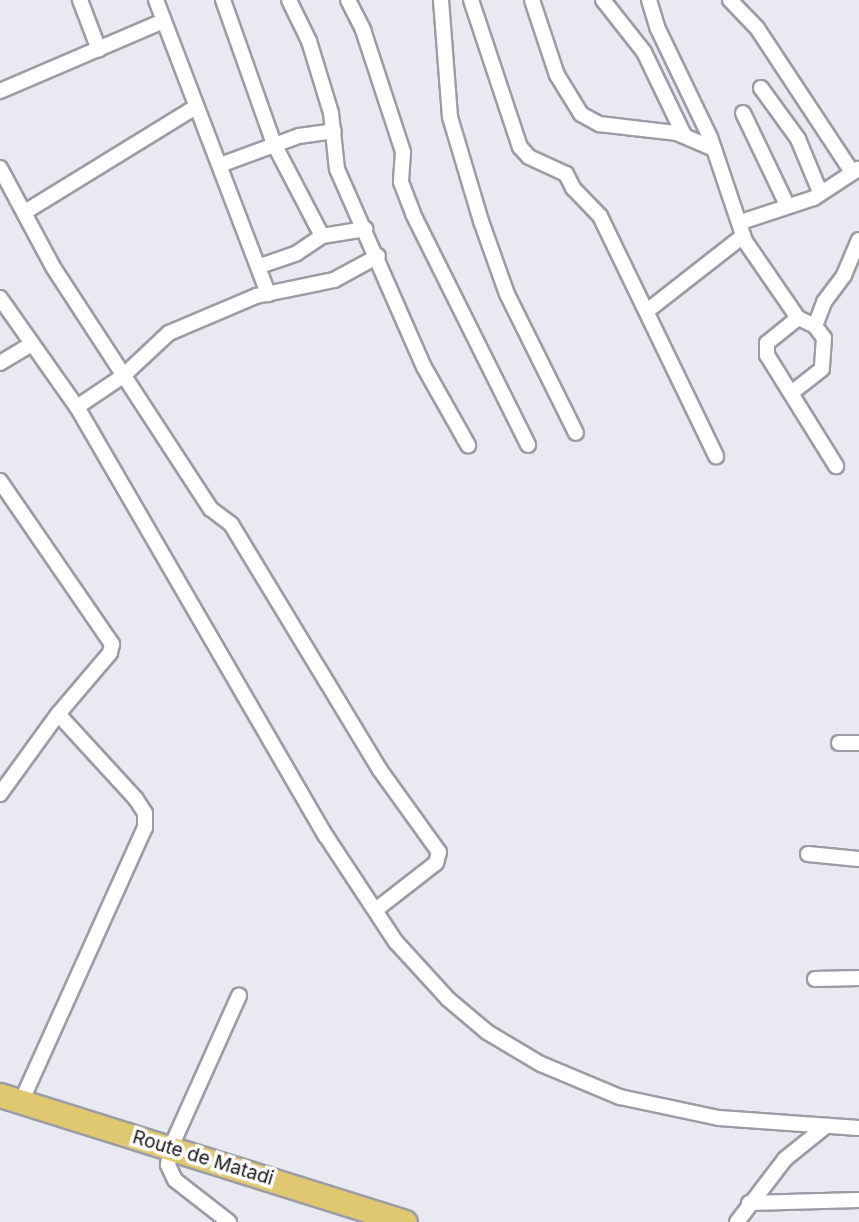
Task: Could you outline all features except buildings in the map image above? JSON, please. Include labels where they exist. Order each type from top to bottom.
[{"type":"highway","name":"Route de Matadi","points":[[10,1099],[405,1222]]},
{"type":"street","points":[[80,0],[99,50]]},
{"type":"street","points":[[156,0],[194,108],[220,165],[260,266],[268,294]]},
{"type":"street","points":[[223,0],[274,144],[322,236]]},
{"type":"street","points":[[289,0],[314,56],[334,131],[337,169],[378,256],[424,367],[468,445]]},
{"type":"street","points":[[348,0],[363,30],[403,152],[401,182],[413,214],[528,445]]},
{"type":"street","points":[[441,0],[450,117],[473,196],[507,294],[576,433]]},
{"type":"street","points":[[471,0],[520,147],[529,157],[566,174],[573,188],[600,216],[716,456]]},
{"type":"street","points":[[532,0],[557,75],[581,114],[598,124],[684,135],[714,149]]},
{"type":"street","points":[[603,0],[644,52],[684,135]]},
{"type":"street","points":[[649,0],[714,149],[742,229],[797,318],[816,326],[826,346],[824,364],[818,375],[790,393]]},
{"type":"street","points":[[647,311],[742,229],[787,205],[820,192],[856,170],[757,28],[730,0]]},
{"type":"street","points":[[0,91],[163,21]]},
{"type":"street","points":[[761,88],[798,139],[820,192]]},
{"type":"street","points":[[25,212],[194,108]]},
{"type":"street","points":[[743,113],[787,205]]},
{"type":"street","points":[[220,165],[274,144],[334,131]]},
{"type":"street","points":[[0,167],[45,254],[211,509],[231,524],[380,770],[439,852],[436,863],[377,909]]},
{"type":"street","points":[[260,266],[298,253],[322,236],[365,229]]},
{"type":"street","points":[[816,326],[824,302],[844,275],[859,240]]},
{"type":"street","points":[[77,407],[124,376],[169,333],[268,294],[334,280],[378,256]]},
{"type":"street","points":[[0,298],[30,345],[77,407],[326,836],[377,909],[396,942],[448,999],[486,1032],[541,1064],[620,1097],[719,1118],[859,1128]]},
{"type":"street","points":[[797,318],[766,346],[773,368],[836,466]]},
{"type":"street","points":[[0,363],[30,345]]},
{"type":"street","points":[[0,481],[110,636],[110,653],[58,714],[0,794]]},
{"type":"street","points":[[10,1099],[145,828],[145,813],[136,799],[58,714]]},
{"type":"street","points":[[839,743],[859,743]]},
{"type":"street","points":[[808,854],[859,859]]},
{"type":"street","points":[[815,979],[859,978]]},
{"type":"street","points":[[229,1222],[169,1172],[171,1147],[239,996]]},
{"type":"street","points":[[737,1222],[749,1203],[793,1150],[826,1126]]},
{"type":"street","points":[[749,1203],[859,1200]]}]
